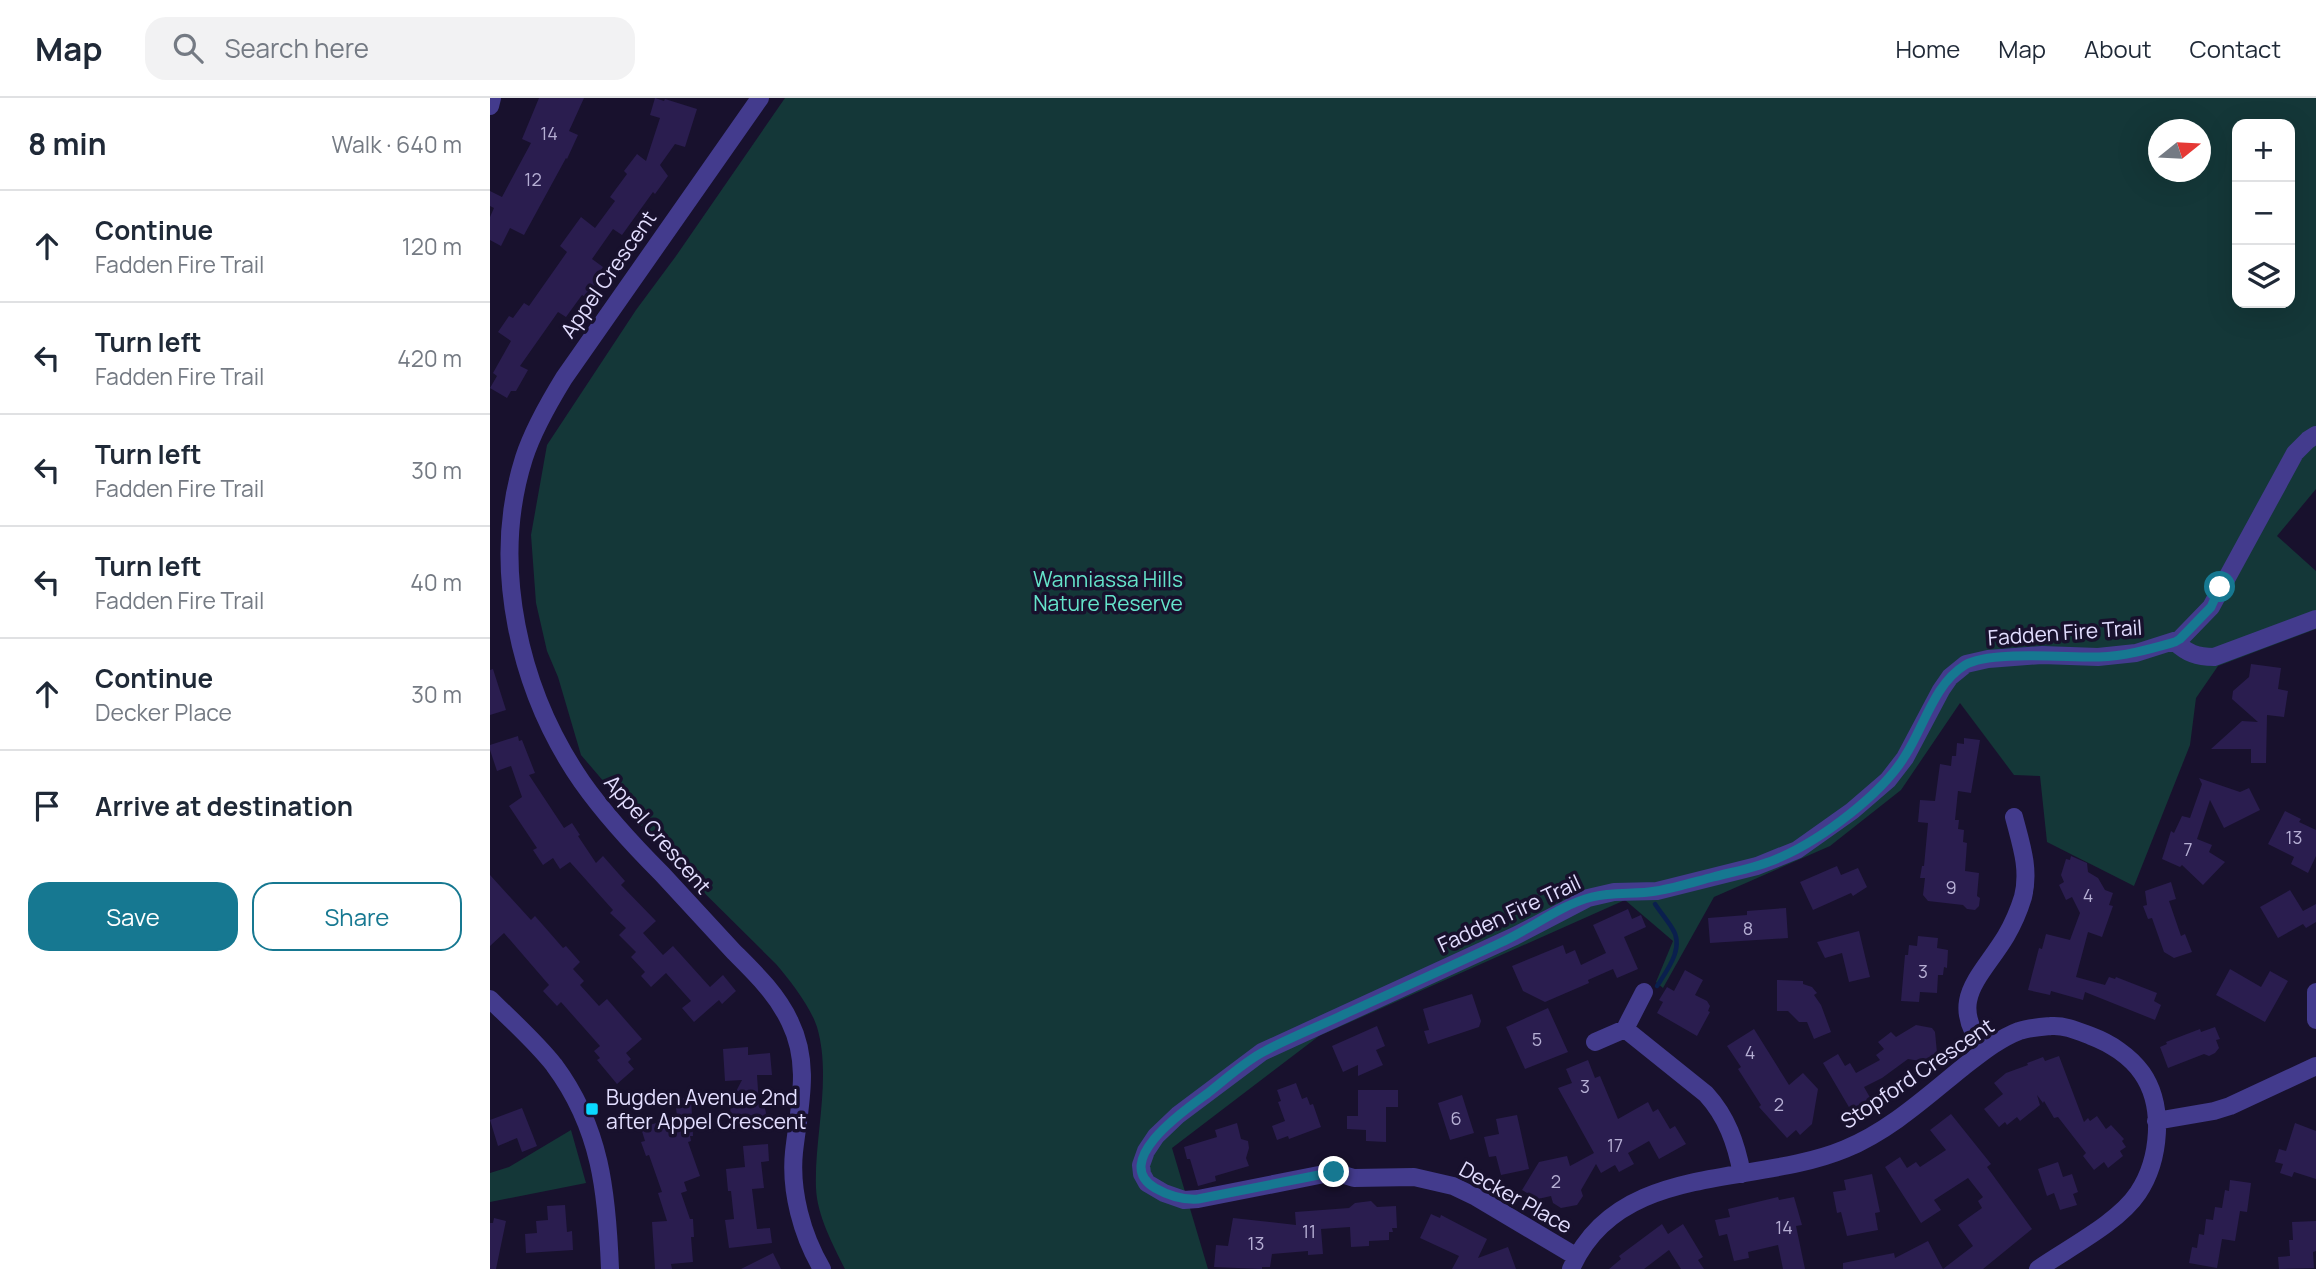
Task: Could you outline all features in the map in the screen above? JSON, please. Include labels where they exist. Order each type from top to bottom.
[{"type":"street","points":[[490,106],[492,98]]},
{"type":"street","name":"Appel Crescent","points":[[760,98],[564,378],[541,417],[524,457],[513,498],[509,561],[519,634],[534,685],[554,733],[581,780],[613,823],[764,984],[790,1022],[803,1067],[793,1174],[799,1212],[811,1249],[821,1269]]},
{"type":"street","name":"Fadden Fire Trail","points":[[1266,1186],[1184,1200],[1147,1183],[1141,1165],[1156,1136],[1178,1115],[1262,1052],[1515,936],[1588,898],[1614,892],[1657,891],[1757,866],[1797,850],[1888,780],[1905,758],[1941,690],[1950,677],[1966,664],[1988,659],[2042,655],[2098,657],[2136,653],[2180,639],[2211,607],[2295,453],[2308,439],[2316,435]]},
{"type":"street","points":[[2175,642],[2186,652],[2200,657],[2214,657],[2316,619]]},
{"type":"street","points":[[1985,1050],[1970,1027],[1968,998],[1975,979],[2013,924],[2023,896],[2027,868],[2014,817]]},
{"type":"street","points":[[1595,1042],[1625,1028],[1644,992]]},
{"type":"street","points":[[2316,992],[2316,1020]]},
{"type":"street","points":[[490,999],[553,1064],[582,1113],[604,1181],[610,1269]]},
{"type":"street","name":"Stopford Crescent","points":[[1574,1263],[1592,1234],[1638,1199],[1666,1188],[1814,1159],[1844,1150],[1900,1117],[1985,1050],[2019,1031],[2053,1026],[2074,1029],[2102,1040],[2124,1054],[2142,1073],[2153,1096],[2156,1147],[2153,1165],[2134,1199],[2117,1216],[2038,1269]]},
{"type":"street","points":[[1625,1028],[1716,1105],[1730,1129],[1742,1174]]},
{"type":"street","points":[[2156,1121],[2230,1106],[2316,1066]]},
{"type":"street","name":"Decker Place","points":[[1266,1186],[1334,1172],[1354,1178],[1414,1177],[1440,1182],[1476,1197],[1574,1263]]},
{"type":"green space","name":"Wanniassa Hills Nature Reserve","points":[[785,98],[2316,98],[2316,489],[2277,536],[2316,571],[2316,629],[2218,666],[2196,698],[2190,745],[2134,886],[2047,842],[2040,776],[2014,775],[1960,703],[1901,790],[1830,846],[1714,897],[1663,988],[1656,982],[1673,941],[1625,900],[1319,1036],[1172,1148],[1208,1269],[845,1269],[826,1230],[817,1198],[816,1169],[823,1066],[814,1019],[776,964],[670,859],[581,755],[558,677],[547,651],[536,603],[531,535],[547,445],[636,310]]},
{"type":"green space","points":[[571,1130],[586,1183],[490,1202],[490,1173],[509,1167]]},
{"type":"building","points":[[539,98],[584,98],[569,131],[578,135],[524,235],[510,228],[501,246],[490,240],[490,217],[494,208],[490,206],[490,191],[502,197],[531,143],[522,139]]},
{"type":"building","points":[[655,98],[697,109],[685,147],[675,144],[660,165],[668,176],[622,235],[613,229],[592,259],[603,267],[593,282],[596,284],[587,298],[582,295],[566,317],[558,312],[520,366],[528,370],[516,391],[511,391],[507,398],[490,388],[497,376],[493,373],[511,341],[498,332],[509,316],[513,318],[524,303],[529,306],[567,252],[560,246],[581,217],[595,228],[615,201],[610,197],[627,174],[624,171],[637,154],[646,161],[660,118],[650,115]]},
{"type":"building","points":[[2251,664],[2281,668],[2278,689],[2288,691],[2284,717],[2267,715],[2266,763],[2251,763],[2251,749],[2211,749],[2242,721],[2258,722],[2232,699],[2233,691],[2249,677]]},
{"type":"building","points":[[493,669],[506,710],[490,715],[490,670]]},
{"type":"building","points":[[518,736],[535,773],[529,775],[564,828],[572,823],[596,863],[603,856],[625,881],[621,885],[656,921],[643,933],[663,955],[673,946],[710,987],[723,975],[736,991],[722,1004],[719,1000],[694,1022],[682,1008],[691,1001],[666,973],[651,987],[641,976],[645,972],[631,957],[636,952],[619,935],[626,928],[610,913],[613,910],[570,862],[560,869],[553,858],[543,865],[533,850],[537,848],[509,806],[522,797],[511,766],[497,771],[490,750],[490,745]]},
{"type":"building","points":[[1964,738],[1980,740],[1971,793],[1958,791],[1955,820],[1959,820],[1958,829],[1964,830],[1963,842],[1967,843],[1965,871],[1979,873],[1977,896],[1980,898],[1979,906],[1975,910],[1967,909],[1963,905],[1928,901],[1923,895],[1925,878],[1920,878],[1924,866],[1928,823],[1918,822],[1920,800],[1935,801],[1940,764],[1951,766],[1952,756],[1956,756],[1957,743],[1964,744]]},
{"type":"building","points":[[2199,778],[2240,792],[2249,788],[2260,810],[2224,828],[2210,800],[2197,839],[2212,845],[2209,852],[2225,862],[2203,885],[2182,865],[2180,867],[2162,859],[2171,831],[2174,833],[2182,816],[2190,818],[2202,784]]},
{"type":"building","points":[[2285,811],[2316,830],[2316,856],[2308,873],[2291,864],[2294,857],[2268,844]]},
{"type":"building","points":[[2071,856],[2087,863],[2088,872],[2098,878],[2105,890],[2113,893],[2109,905],[2113,906],[2102,937],[2088,932],[2076,977],[2105,985],[2109,977],[2116,977],[2157,993],[2154,1001],[2161,1005],[2155,1020],[2085,992],[2083,1000],[2051,991],[2050,995],[2028,990],[2039,948],[2042,949],[2046,934],[2070,940],[2080,913],[2072,897],[2066,900],[2059,885],[2064,882],[2061,875],[2066,859],[2070,860]]},
{"type":"building","points":[[1837,866],[1841,875],[1858,868],[1867,887],[1853,896],[1851,893],[1813,910],[1800,882]]},
{"type":"building","points":[[490,875],[531,920],[535,916],[563,948],[566,946],[580,962],[573,969],[584,981],[580,985],[599,1006],[607,999],[642,1039],[626,1053],[631,1059],[628,1062],[634,1069],[617,1084],[597,1060],[600,1058],[594,1051],[600,1046],[561,1002],[557,1006],[543,991],[549,985],[504,933],[490,946]]},
{"type":"building","points":[[2171,882],[2176,899],[2169,901],[2181,936],[2185,934],[2192,952],[2174,958],[2164,952],[2152,918],[2148,919],[2143,906],[2147,905],[2145,891]]},
{"type":"building","points":[[2290,890],[2303,911],[2316,904],[2316,922],[2306,928],[2303,924],[2278,938],[2260,907]]},
{"type":"building","points":[[1786,908],[1788,938],[1710,943],[1708,918]]},
{"type":"building","points":[[1628,909],[1632,919],[1641,915],[1646,927],[1624,937],[1638,969],[1617,978],[1613,969],[1588,980],[1589,983],[1545,1002],[1523,991],[1512,966],[1563,945],[1566,954],[1575,950],[1581,965],[1606,953],[1593,925]]},
{"type":"building","points":[[1859,931],[1870,977],[1849,982],[1842,953],[1825,958],[1817,942]]},
{"type":"building","points":[[1918,936],[1938,938],[1937,948],[1948,950],[1947,968],[1944,967],[1943,975],[1938,975],[1937,993],[1920,992],[1919,1002],[1901,1001],[1905,955],[1908,955],[1909,945],[1917,946]]},
{"type":"building","points":[[2230,969],[2261,987],[2270,971],[2288,981],[2265,1022],[2216,995]]},
{"type":"building","points":[[1685,970],[1703,980],[1695,995],[1707,1001],[1710,1006],[1710,1012],[1697,1036],[1657,1013],[1663,1002],[1659,1000],[1667,987],[1674,991]]},
{"type":"building","points":[[1777,980],[1803,981],[1803,984],[1812,987],[1817,993],[1814,995],[1821,1005],[1831,1032],[1814,1039],[1807,1022],[1799,1022],[1788,1011],[1777,1011]]},
{"type":"building","points":[[1472,994],[1481,1021],[1479,1027],[1428,1044],[1424,1031],[1429,1030],[1423,1009]]},
{"type":"building","points":[[1548,1008],[1568,1052],[1525,1069],[1506,1027]]},
{"type":"building","points":[[1916,1025],[1932,1028],[1935,1032],[1937,1053],[1926,1062],[1908,1059],[1864,1087],[1872,1101],[1853,1114],[1823,1063],[1838,1054],[1845,1066],[1850,1063],[1856,1073],[1880,1060],[1876,1055],[1884,1049],[1878,1042],[1891,1032],[1896,1037]]},
{"type":"building","points":[[1377,1026],[1385,1046],[1376,1050],[1383,1065],[1358,1076],[1358,1065],[1343,1072],[1332,1046]]},
{"type":"building","points":[[2215,1027],[2220,1039],[2216,1040],[2219,1048],[2215,1053],[2209,1056],[2204,1054],[2168,1068],[2160,1047],[2200,1029],[2201,1032]]},
{"type":"building","points":[[1754,1029],[1789,1085],[1803,1073],[1818,1089],[1812,1124],[1800,1135],[1796,1130],[1787,1138],[1759,1107],[1761,1105],[1727,1046]]},
{"type":"building","points":[[748,1047],[748,1055],[770,1053],[772,1075],[757,1075],[759,1105],[764,1104],[766,1113],[764,1122],[732,1128],[731,1101],[742,1080],[725,1081],[723,1049]]},
{"type":"building","points":[[2059,1056],[2084,1122],[2097,1116],[2106,1129],[2111,1125],[2124,1139],[2122,1141],[2126,1147],[2120,1151],[2123,1156],[2108,1168],[2104,1162],[2094,1170],[2083,1156],[2086,1153],[2037,1095],[2040,1105],[2020,1121],[2017,1117],[2007,1125],[2005,1122],[1999,1127],[1984,1109],[2003,1094],[1994,1083],[2006,1073],[2043,1057],[2045,1061]]},
{"type":"building","points":[[1588,1060],[1595,1078],[1600,1076],[1618,1119],[1648,1102],[1653,1112],[1658,1109],[1670,1129],[1675,1126],[1686,1144],[1659,1159],[1649,1141],[1628,1153],[1634,1164],[1619,1172],[1615,1165],[1601,1173],[1596,1164],[1581,1190],[1583,1196],[1577,1205],[1561,1208],[1553,1203],[1551,1196],[1538,1199],[1522,1190],[1539,1162],[1567,1156],[1570,1166],[1594,1153],[1558,1088],[1572,1083],[1566,1069]]},
{"type":"building","points":[[1296,1083],[1302,1099],[1307,1097],[1310,1105],[1313,1104],[1321,1127],[1289,1139],[1288,1136],[1277,1140],[1272,1126],[1285,1121],[1277,1090]]},
{"type":"building","points":[[1358,1090],[1398,1090],[1398,1107],[1386,1107],[1386,1142],[1366,1141],[1366,1130],[1347,1129],[1347,1116],[1358,1116]]},
{"type":"building","points":[[1462,1095],[1474,1133],[1450,1140],[1438,1103]]},
{"type":"building","points":[[691,1097],[693,1136],[690,1136],[691,1141],[688,1142],[700,1176],[684,1182],[687,1191],[681,1193],[690,1219],[693,1219],[693,1262],[671,1264],[672,1269],[655,1269],[652,1222],[667,1221],[658,1193],[662,1192],[649,1155],[646,1156],[641,1142],[645,1141],[641,1128],[677,1116],[675,1099]]},
{"type":"building","points":[[522,1108],[537,1146],[522,1152],[517,1138],[498,1146],[490,1120]]},
{"type":"building","points":[[1951,1114],[1991,1164],[1987,1167],[2032,1229],[1983,1269],[1943,1269],[1973,1246],[1958,1225],[1982,1208],[1978,1201],[1983,1197],[1968,1178],[1934,1200],[1941,1210],[1921,1223],[1885,1167],[1900,1157],[1907,1168],[1916,1162],[1920,1167],[1946,1150],[1930,1130]]},
{"type":"building","points":[[1517,1115],[1529,1169],[1501,1175],[1496,1156],[1489,1157],[1484,1137],[1499,1134],[1496,1119]]},
{"type":"building","points":[[1237,1123],[1241,1139],[1248,1141],[1246,1158],[1249,1166],[1215,1176],[1216,1181],[1198,1186],[1184,1147],[1217,1137],[1215,1130]]},
{"type":"building","points":[[2295,1123],[2316,1131],[2316,1179],[2294,1172],[2292,1177],[2280,1173],[2283,1164],[2275,1162],[2279,1149],[2286,1151]]},
{"type":"building","points":[[768,1144],[769,1161],[761,1162],[764,1188],[752,1189],[757,1229],[770,1228],[772,1243],[729,1248],[725,1220],[734,1219],[726,1169],[745,1167],[743,1146]]},
{"type":"building","points":[[2058,1162],[2063,1177],[2072,1174],[2078,1192],[2073,1194],[2077,1205],[2060,1210],[2054,1193],[2047,1196],[2038,1169]]},
{"type":"building","points":[[1872,1174],[1880,1212],[1875,1213],[1878,1230],[1847,1236],[1841,1212],[1837,1213],[1833,1192],[1846,1190],[1844,1180]]},
{"type":"building","points":[[2230,1180],[2251,1183],[2247,1212],[2240,1211],[2235,1241],[2222,1239],[2217,1268],[2189,1263],[2192,1247],[2197,1248],[2199,1234],[2204,1235],[2206,1219],[2213,1220],[2215,1207],[2222,1208]]},
{"type":"building","points":[[1778,1197],[1779,1200],[1794,1197],[1802,1225],[1796,1226],[1805,1269],[1783,1269],[1778,1245],[1748,1252],[1749,1258],[1734,1261],[1727,1234],[1719,1236],[1715,1220],[1730,1217],[1728,1209]]},
{"type":"building","points":[[1371,1201],[1377,1207],[1396,1206],[1397,1228],[1392,1228],[1393,1232],[1389,1232],[1389,1240],[1369,1241],[1369,1246],[1351,1247],[1350,1227],[1321,1229],[1323,1254],[1308,1255],[1308,1251],[1272,1254],[1270,1267],[1262,1269],[1214,1267],[1216,1245],[1228,1246],[1233,1218],[1296,1225],[1295,1212],[1349,1208],[1355,1203]]},
{"type":"building","points":[[565,1205],[567,1232],[572,1231],[573,1250],[526,1253],[525,1234],[537,1233],[536,1221],[548,1220],[547,1206]]},
{"type":"building","points":[[1431,1214],[1440,1218],[1441,1215],[1487,1239],[1478,1258],[1508,1247],[1516,1269],[1452,1269],[1459,1256],[1420,1238]]},
{"type":"building","points":[[494,1218],[506,1221],[496,1269],[490,1269],[490,1223],[493,1223]]},
{"type":"building","points":[[2316,1221],[2314,1268],[2279,1269],[2278,1257],[2290,1256],[2292,1222]]},
{"type":"building","points":[[1662,1224],[1668,1234],[1683,1224],[1703,1257],[1698,1260],[1704,1269],[1681,1269],[1669,1250],[1644,1269],[1609,1269],[1621,1259],[1619,1256]]},
{"type":"building","points":[[1928,1241],[1943,1269],[1843,1269],[1843,1263],[1894,1253],[1895,1258]]},
{"type":"building","points":[[773,1253],[781,1269],[741,1269]]},
{"type":"waterway","points":[[1655,904],[1676,935],[1677,943],[1674,958],[1657,986]]},
{"type":"place","name":"Bugden Avenue 2nd after Appel Crescent","points":[[592,1109]]},
{"type":"route","points":[[1334,1172],[1184,1200],[1147,1183],[1141,1165],[1156,1136],[1178,1115],[1262,1052],[1515,936],[1588,898],[1614,892],[1657,891],[1757,866],[1797,850],[1871,796],[1888,780],[1905,758],[1941,690],[1950,677],[1966,664],[1988,659],[2042,655],[2098,657],[2136,653],[2175,642],[2211,607],[2220,587]]}]
